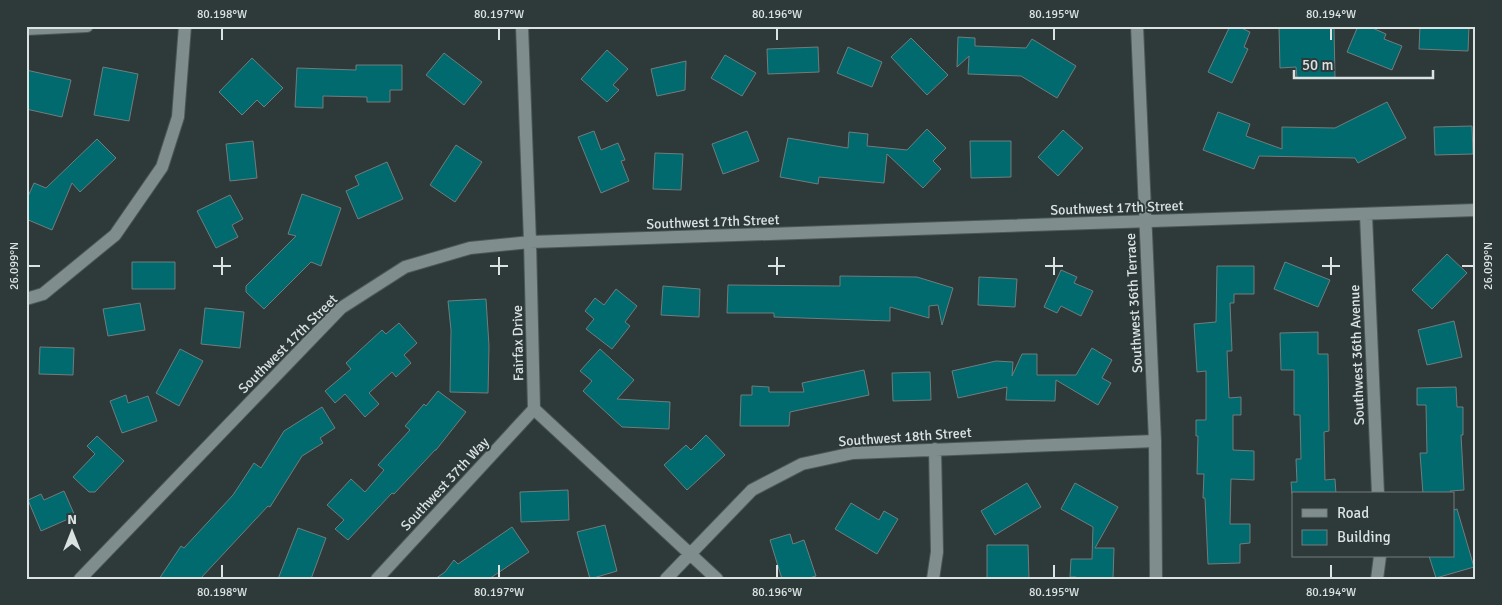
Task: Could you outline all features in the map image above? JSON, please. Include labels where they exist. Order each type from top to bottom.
[{"type":"street","points":[[26,29],[87,26]]},
{"type":"street","points":[[26,299],[43,294],[115,235],[162,167],[178,117],[185,26]]},
{"type":"street","name":"Fairfax Drive","points":[[522,26],[534,409]]},
{"type":"street","name":"Southwest 36th Terrace","points":[[1137,26],[1155,441],[1156,579]]},
{"type":"street","name":"Southwest 17th Street","points":[[80,579],[341,308],[405,267],[470,248],[530,242],[1476,210]]},
{"type":"street","name":"Southwest 36th Avenue","points":[[1366,214],[1378,492]]},
{"type":"street","points":[[534,409],[717,579]]},
{"type":"street","name":"Southwest 37th Way","points":[[377,579],[534,409]]},
{"type":"street","name":"Southwest 18th Street","points":[[666,579],[752,490],[802,464],[853,453],[1155,441]]},
{"type":"street","points":[[933,579],[937,552],[935,449]]},
{"type":"street","points":[[1377,579],[1380,558]]},
{"type":"building","points":[[1230,26],[1237,26],[1250,32],[1244,47],[1248,49],[1232,83],[1208,72]]},
{"type":"building","points":[[1358,26],[1368,26],[1386,34],[1384,39],[1402,46],[1392,70],[1347,52]]},
{"type":"building","points":[[1420,26],[1469,26],[1468,51],[1419,49]]},
{"type":"building","points":[[1334,27],[1335,78],[1297,78],[1296,67],[1280,68],[1279,28]]},
{"type":"building","points":[[958,37],[975,38],[975,46],[1026,48],[1032,39],[1076,66],[1057,98],[1021,76],[968,74],[969,56],[957,67]]},
{"type":"building","points":[[911,38],[948,75],[927,95],[891,57]]},
{"type":"building","points":[[818,47],[819,72],[768,74],[767,49]]},
{"type":"building","points":[[848,47],[882,62],[872,87],[837,73]]},
{"type":"building","points":[[607,50],[628,69],[613,85],[619,90],[607,102],[581,79]]},
{"type":"building","points":[[444,53],[482,82],[464,105],[426,75]]},
{"type":"building","points":[[725,55],[756,73],[742,96],[711,78]]},
{"type":"building","points":[[252,58],[283,88],[264,107],[257,100],[242,115],[219,92]]},
{"type":"building","points":[[686,61],[685,90],[657,96],[651,69]]},
{"type":"building","points":[[356,65],[402,65],[402,90],[390,90],[390,102],[367,102],[367,97],[323,96],[323,108],[295,107],[297,68],[356,70]]},
{"type":"building","points":[[103,67],[138,74],[129,121],[94,115]]},
{"type":"building","points":[[26,70],[71,80],[62,117],[26,109]]},
{"type":"building","points":[[1387,102],[1406,138],[1358,163],[1355,158],[1259,156],[1254,169],[1203,150],[1218,112],[1250,124],[1246,136],[1282,149],[1282,127],[1335,128]]},
{"type":"building","points":[[1472,126],[1473,154],[1435,155],[1434,127]]},
{"type":"building","points":[[927,129],[946,148],[933,161],[941,169],[923,188],[887,154],[884,183],[819,177],[818,184],[780,177],[788,138],[848,148],[849,132],[868,134],[867,146],[907,150]]},
{"type":"building","points":[[1063,130],[1083,148],[1058,176],[1038,157]]},
{"type":"building","points":[[594,131],[601,150],[618,143],[625,160],[621,161],[629,181],[601,193],[578,137]]},
{"type":"building","points":[[747,131],[759,161],[723,174],[712,144]]},
{"type":"building","points":[[97,139],[116,158],[80,192],[72,183],[52,230],[26,219],[26,201],[34,183],[46,188]]},
{"type":"building","points":[[253,141],[257,178],[230,181],[226,144]]},
{"type":"building","points":[[970,141],[1011,141],[1011,177],[971,178]]},
{"type":"building","points":[[456,145],[482,162],[455,202],[430,185]]},
{"type":"building","points":[[655,153],[683,154],[681,190],[653,189]]},
{"type":"building","points":[[387,162],[403,199],[358,219],[346,191],[359,185],[355,176]]},
{"type":"building","points":[[302,194],[341,208],[321,266],[311,262],[264,309],[246,292],[246,286],[296,236],[288,234]]},
{"type":"building","points":[[230,195],[243,219],[232,225],[238,237],[216,248],[197,211]]},
{"type":"building","points":[[1447,254],[1467,273],[1432,309],[1412,290]]},
{"type":"building","points":[[132,262],[175,262],[175,289],[132,289]]},
{"type":"building","points":[[1285,262],[1330,280],[1318,307],[1274,289]]},
{"type":"building","points":[[1217,266],[1254,266],[1254,294],[1234,294],[1234,303],[1230,303],[1232,351],[1227,351],[1229,398],[1241,397],[1241,415],[1233,415],[1233,450],[1254,451],[1254,480],[1231,479],[1230,524],[1250,524],[1250,543],[1240,544],[1240,563],[1208,564],[1205,498],[1203,498],[1204,474],[1197,474],[1198,436],[1196,436],[1196,420],[1206,420],[1206,371],[1197,372],[1194,324],[1216,322]]},
{"type":"building","points":[[1061,270],[1077,277],[1074,283],[1093,291],[1081,316],[1061,306],[1057,313],[1044,307]]},
{"type":"building","points":[[840,276],[917,277],[953,288],[942,325],[938,305],[929,306],[929,318],[890,307],[890,321],[774,317],[774,313],[727,313],[728,285],[840,286]]},
{"type":"building","points":[[979,277],[1017,279],[1015,307],[978,305]]},
{"type":"building","points":[[663,286],[700,289],[699,317],[661,315]]},
{"type":"building","points":[[616,289],[637,306],[625,322],[630,326],[612,349],[586,329],[594,319],[585,311],[595,298],[604,305]]},
{"type":"building","points":[[486,299],[489,346],[488,393],[450,392],[451,330],[448,301]]},
{"type":"building","points":[[140,303],[145,330],[108,336],[103,309]]},
{"type":"building","points":[[205,308],[244,312],[240,348],[201,344]]},
{"type":"building","points":[[1454,321],[1462,357],[1427,365],[1418,330]]},
{"type":"building","points":[[399,323],[417,343],[404,355],[411,363],[396,377],[392,372],[369,393],[379,404],[365,417],[345,394],[335,403],[325,391],[351,369],[346,363],[382,330],[386,334]]},
{"type":"building","points":[[1318,332],[1318,354],[1328,354],[1329,431],[1324,432],[1325,480],[1335,479],[1336,492],[1292,492],[1292,494],[1291,482],[1297,482],[1296,459],[1301,459],[1300,415],[1294,415],[1294,370],[1281,370],[1280,333]]},
{"type":"building","points":[[40,347],[74,348],[73,375],[39,374]]},
{"type":"building","points":[[1092,348],[1112,360],[1102,378],[1111,383],[1098,405],[1056,380],[1055,401],[1006,400],[1007,387],[958,398],[952,371],[996,361],[1013,362],[1012,376],[1022,354],[1037,354],[1037,375],[1076,375]]},
{"type":"building","points":[[180,349],[203,361],[179,406],[156,393]]},
{"type":"building","points":[[600,349],[634,380],[617,399],[670,402],[669,429],[622,427],[583,391],[592,381],[580,371]]},
{"type":"building","points":[[864,370],[869,395],[790,412],[789,426],[740,426],[741,395],[752,395],[752,386],[769,387],[769,392],[804,392],[802,383]]},
{"type":"building","points":[[930,372],[931,400],[893,401],[892,373]]},
{"type":"building","points":[[1456,387],[1457,407],[1463,407],[1463,435],[1461,435],[1464,490],[1423,492],[1420,453],[1427,453],[1426,405],[1417,405],[1417,388]]},
{"type":"building","points":[[438,391],[466,412],[436,450],[348,540],[335,529],[344,520],[327,505],[351,479],[365,492],[384,470],[378,465],[410,430],[405,426],[424,404],[426,406]]},
{"type":"building","points":[[126,395],[128,403],[148,396],[157,421],[122,433],[110,401]]},
{"type":"building","points":[[322,407],[335,428],[320,438],[323,443],[302,456],[270,507],[268,506],[200,579],[159,579],[181,546],[184,548],[233,495],[254,463],[261,468],[284,431]]},
{"type":"building","points":[[706,435],[725,455],[687,490],[664,465],[686,445],[691,450]]},
{"type":"building","points":[[97,436],[124,461],[95,492],[89,492],[73,477],[95,454],[87,446]]},
{"type":"building","points":[[1027,483],[1041,507],[995,535],[981,511]]},
{"type":"building","points":[[1075,483],[1118,507],[1095,548],[1114,548],[1113,579],[1075,579],[1076,577],[1070,577],[1071,559],[1092,559],[1093,527],[1061,509]]},
{"type":"building","points":[[568,490],[569,520],[521,522],[520,492]]},
{"type":"building","points":[[64,491],[75,516],[41,531],[28,500],[41,494],[44,500]]},
{"type":"building","points":[[851,503],[879,520],[884,511],[898,519],[877,554],[835,529]]},
{"type":"building","points":[[1457,509],[1474,567],[1436,578],[1430,558],[1454,558],[1454,510]]},
{"type":"building","points":[[605,525],[617,571],[590,579],[577,532]]},
{"type":"building","points":[[512,527],[529,552],[489,579],[435,579],[445,572],[454,560],[458,564]]},
{"type":"building","points":[[298,528],[326,538],[311,579],[278,579]]},
{"type":"building","points":[[790,534],[793,544],[804,540],[816,576],[806,579],[782,579],[770,540]]},
{"type":"building","points":[[987,545],[1028,545],[1029,579],[987,579]]}]
